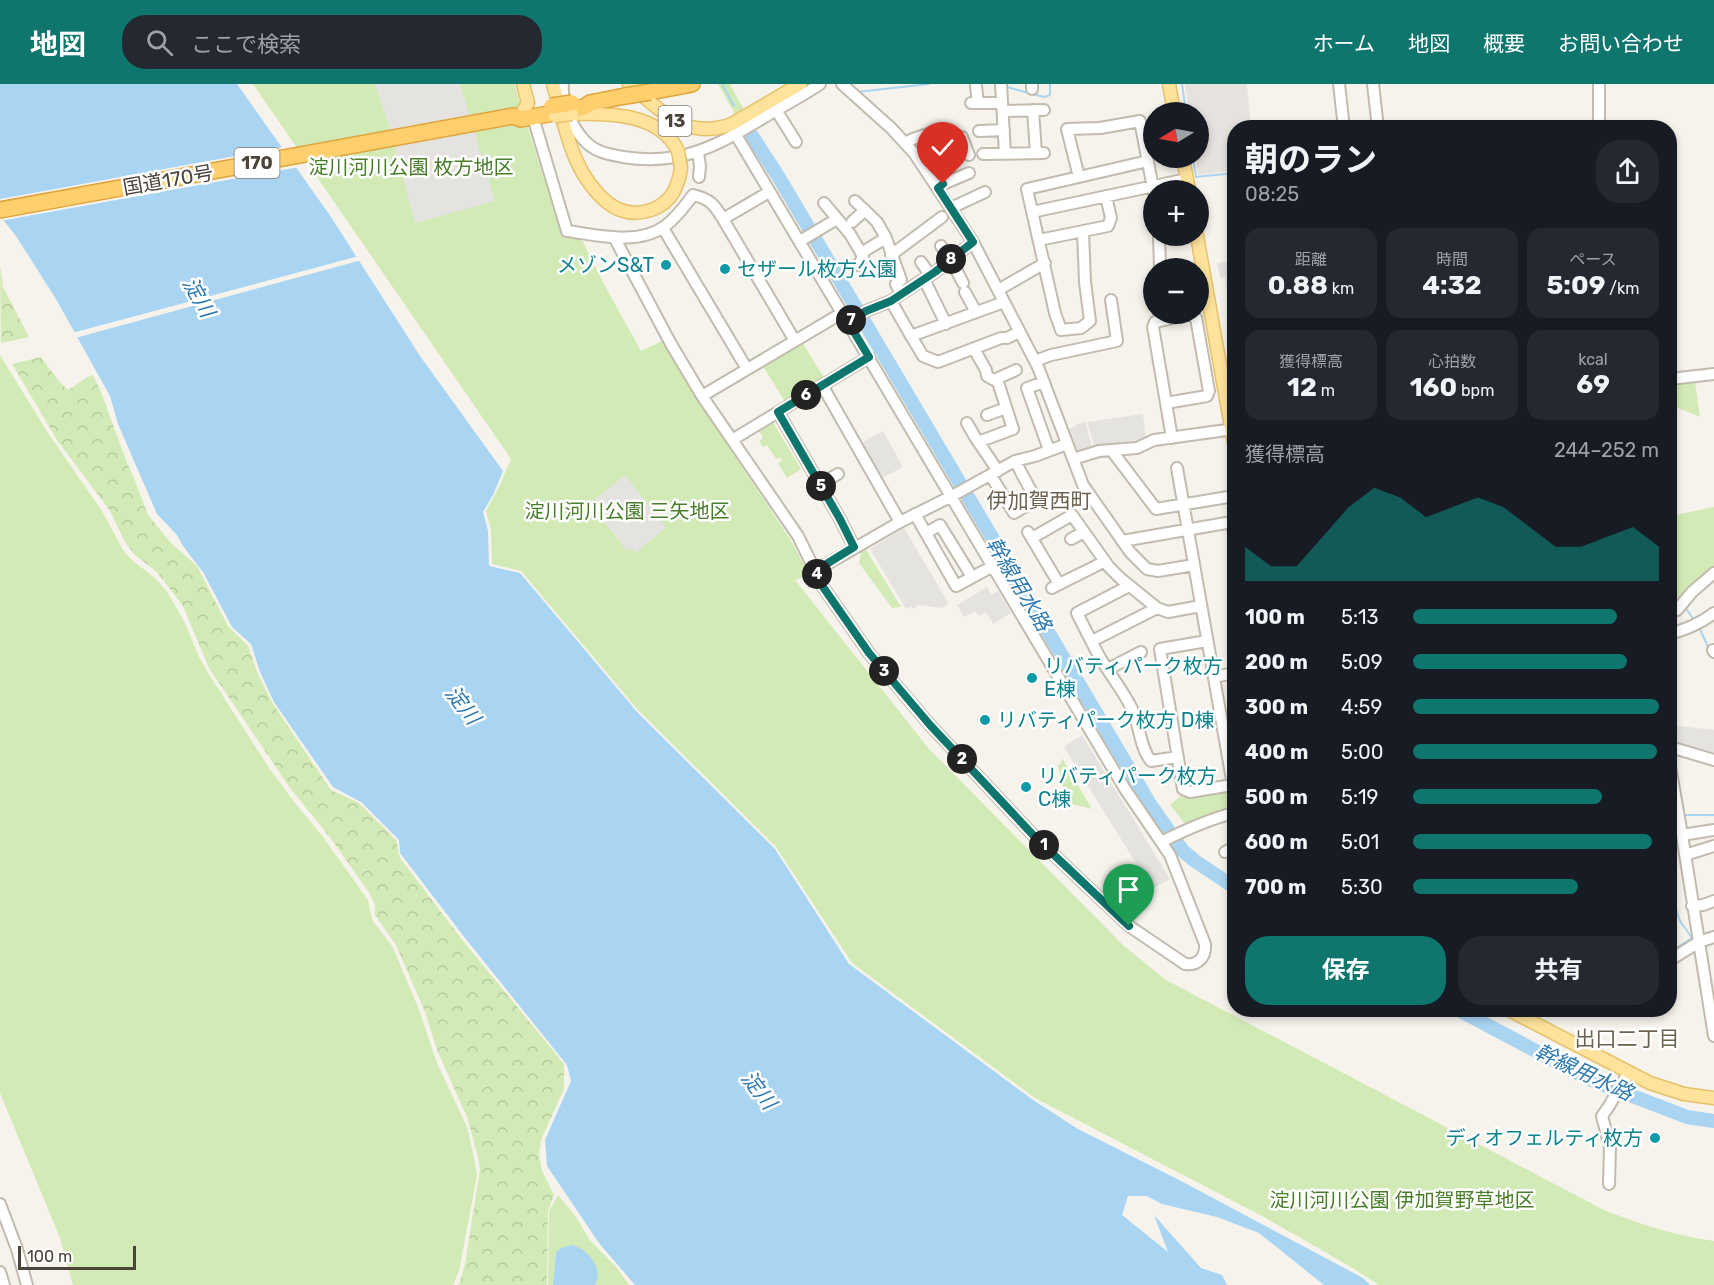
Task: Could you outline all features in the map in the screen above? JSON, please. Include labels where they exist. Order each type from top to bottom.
[{"type":"highway","name":"国道170号","points":[[0,210],[522,115],[572,109],[582,101],[590,103],[627,90],[650,92],[692,84]]},
{"type":"main road","points":[[522,115],[528,103],[523,84]]},
{"type":"main road","points":[[553,84],[570,147],[592,187],[613,207],[625,212],[649,211],[668,201],[676,190],[681,168],[688,153],[653,125],[638,120],[572,109]]},
{"type":"main road","name":"13","points":[[627,90],[690,128],[734,129],[752,113],[800,84]]},
{"type":"main road","points":[[1169,84],[1172,102]]},
{"type":"main road","points":[[1199,246],[1227,397]]},
{"type":"main road","points":[[1522,1017],[1627,1075],[1684,1094],[1714,1098]]},
{"type":"street","points":[[563,84],[567,110],[574,129],[588,144],[603,154],[663,159],[688,153],[777,110],[820,84]]},
{"type":"street","points":[[842,84],[905,143],[923,166],[973,242],[1035,361],[1083,485],[1130,552],[1147,569],[1158,572],[1194,565]]},
{"type":"street","points":[[1001,84],[1005,154]]},
{"type":"street","points":[[1339,84],[1343,120]]},
{"type":"street","points":[[1373,84],[1377,120]]},
{"type":"street","points":[[1599,84],[1599,120]]},
{"type":"street","points":[[976,86],[974,103],[1038,110],[1040,153],[982,154]]},
{"type":"street","points":[[777,110],[796,142]]},
{"type":"street","points":[[522,115],[567,231],[614,237],[650,234],[663,228],[673,219],[694,192],[716,206],[795,341]]},
{"type":"street","points":[[1079,177],[1068,129],[1101,128],[1140,121],[1143,136]]},
{"type":"street","points":[[614,237],[671,344],[702,396],[798,536],[823,587],[869,653],[930,725],[1034,836],[1129,926],[1185,964],[1192,965],[1201,960],[1206,952],[1205,944],[1170,855],[1125,789],[869,357],[853,316],[770,192],[734,129]]},
{"type":"street","points":[[979,131],[1004,130]]},
{"type":"street","points":[[905,143],[937,131]]},
{"type":"street","points":[[923,166],[966,146]]},
{"type":"street","points":[[688,153],[700,166],[699,177]]},
{"type":"street","points":[[1083,232],[1085,282],[1090,321],[1081,328],[1061,330],[1055,313],[1027,189],[1143,163]]},
{"type":"street","points":[[938,188],[969,173]]},
{"type":"street","points":[[1032,212],[1106,196],[1143,191]]},
{"type":"street","points":[[723,219],[770,192]]},
{"type":"street","points":[[951,208],[985,192]]},
{"type":"street","points":[[1039,240],[1108,226],[1111,218],[1106,196]]},
{"type":"street","points":[[855,201],[877,222],[886,238],[901,280],[896,284],[901,294]]},
{"type":"street","points":[[824,203],[850,234],[863,256],[859,265]]},
{"type":"street","points":[[852,222],[866,210]]},
{"type":"street","points":[[891,255],[918,240],[942,217]]},
{"type":"street","points":[[803,239],[837,219]]},
{"type":"street","points":[[663,228],[747,369]]},
{"type":"street","points":[[861,253],[886,238]]},
{"type":"street","points":[[702,396],[795,341],[891,301],[928,279],[973,242]]},
{"type":"street","points":[[941,246],[951,259],[976,312]]},
{"type":"street","points":[[921,262],[946,324]]},
{"type":"street","points":[[998,290],[1045,263]]},
{"type":"street","points":[[1035,361],[1051,355],[1118,341],[1111,300]]},
{"type":"street","points":[[891,301],[923,356],[938,362],[1019,332]]},
{"type":"street","points":[[911,336],[1004,302]]},
{"type":"street","points":[[1154,324],[1172,438]]},
{"type":"street","points":[[1166,403],[1207,396],[1209,391],[1197,324]]},
{"type":"street","points":[[974,349],[987,376],[994,380],[1016,370]]},
{"type":"street","points":[[732,440],[869,357]]},
{"type":"street","points":[[927,357],[928,369]]},
{"type":"street","points":[[1677,379],[1714,374]]},
{"type":"street","points":[[978,442],[1013,429],[997,379]]},
{"type":"street","points":[[1044,382],[1027,388],[1048,450]]},
{"type":"street","points":[[822,385],[900,522]]},
{"type":"street","points":[[987,415],[1006,408]]},
{"type":"street","points":[[778,412],[854,547]]},
{"type":"street","points":[[967,423],[1014,513],[1036,500],[1015,461]]},
{"type":"street","points":[[1073,459],[1099,451],[1137,448],[1154,440],[1227,430]]},
{"type":"street","points":[[815,571],[854,547],[1015,461],[1067,444]]},
{"type":"street","points":[[1112,450],[1156,509],[1227,497]]},
{"type":"street","points":[[1177,468],[1227,750]]},
{"type":"street","points":[[820,484],[838,474]]},
{"type":"street","points":[[915,514],[956,586],[993,566]]},
{"type":"street","points":[[1105,561],[1055,586],[1030,535],[1072,515],[1105,561],[1129,586],[1156,608],[1168,612],[1202,606]]},
{"type":"street","points":[[1122,541],[1227,523]]},
{"type":"street","points":[[926,533],[940,525],[972,577]]},
{"type":"street","points":[[1071,539],[1083,532]]},
{"type":"street","points":[[1677,609],[1714,573]]},
{"type":"street","points":[[1129,586],[1077,613],[1131,706],[1147,757],[1151,761],[1178,757]]},
{"type":"street","points":[[1092,641],[1144,620],[1156,608]]},
{"type":"street","points":[[1677,632],[1692,627],[1714,613]]},
{"type":"street","points":[[1207,641],[1160,649],[1184,789],[1190,792],[1227,789]]},
{"type":"street","points":[[1108,669],[1129,654],[1141,652]]},
{"type":"street","points":[[1214,677],[1227,674]]},
{"type":"street","points":[[1677,749],[1714,760]]},
{"type":"street","points":[[1161,842],[1189,828],[1220,816],[1227,816]]},
{"type":"street","points":[[1677,817],[1682,835],[1714,1036]]},
{"type":"street","points":[[1682,835],[1714,830]]},
{"type":"street","points":[[1685,855],[1714,846]]},
{"type":"street","points":[[1692,906],[1714,901]]},
{"type":"street","points":[[1677,956],[1699,942],[1714,937]]},
{"type":"street","points":[[1609,1184],[1610,1147],[1602,1116],[1627,1075]]},
{"type":"street","points":[[0,1203],[27,1285]]},
{"type":"street","points":[[0,1272],[4,1285]]},
{"type":"shaded area","points":[[375,84],[460,84],[495,201],[415,223],[388,122]]},
{"type":"shaded area","points":[[1185,84],[1247,84],[1250,120],[1227,120],[1227,171],[1198,175],[1197,168],[1209,168],[1209,102],[1188,102]]},
{"type":"shaded area","points":[[1227,262],[1227,292],[1225,277],[1220,278],[1217,263]]},
{"type":"shaded area","points":[[1143,414],[1146,439],[1094,445],[1087,422]]},
{"type":"shaded area","points":[[1085,421],[1092,446],[1075,452],[1067,430]]},
{"type":"shaded area","points":[[883,431],[903,467],[880,479],[859,444]]},
{"type":"shaded area","points":[[625,475],[666,528],[635,553],[631,548],[627,551],[598,514],[602,510],[594,500]]},
{"type":"shaded area","points":[[904,528],[949,604],[942,608],[919,605],[913,609],[911,606],[906,609],[870,549]]},
{"type":"shaded area","points":[[987,587],[991,595],[998,591],[1011,613],[993,624],[986,612],[979,616],[975,611],[964,617],[957,605]]},
{"type":"shaded area","points":[[1677,726],[1714,730],[1714,756],[1677,747]]},
{"type":"shaded area","points":[[1082,735],[1170,879],[1152,889],[1064,747]]},
{"type":"green space","name":"淀川河川公園 三矢地区","points":[[253,84],[514,84],[562,231],[582,240],[641,351],[662,341],[708,416],[792,542],[809,575],[795,580],[929,749],[1125,947],[1166,980],[1227,1012],[1227,1017],[1236,1017],[1604,1210],[1658,1229],[1714,1241],[1714,1285],[1379,1285],[1262,1216],[1035,1098],[852,963],[776,847],[638,710],[521,571],[492,564],[491,530],[486,511],[511,459]]},
{"type":"green space","points":[[718,84],[730,84],[744,110],[735,114]]},
{"type":"green space","points":[[0,264],[3,287],[29,337],[1,343]]},
{"type":"green space","points":[[802,342],[826,381],[787,405],[763,366]]},
{"type":"green space","points":[[0,355],[48,433],[102,511],[123,550],[156,579],[168,593],[208,673],[269,768],[323,837],[368,900],[372,920],[392,946],[418,1007],[437,1063],[467,1127],[475,1162],[477,1175],[459,1271],[453,1285],[73,1285],[60,1238],[0,1093]]},
{"type":"green space","points":[[41,357],[68,390],[93,375],[148,515],[171,543],[197,566],[228,626],[248,646],[257,672],[273,704],[331,790],[359,803],[396,840],[400,858],[464,942],[564,1064],[564,1089],[541,1140],[539,1154],[542,1171],[554,1195],[548,1211],[547,1285],[459,1285],[465,1264],[480,1170],[477,1153],[467,1117],[437,1050],[425,1012],[396,945],[375,915],[375,905],[370,894],[332,840],[290,788],[209,668],[183,606],[157,572],[135,555],[125,542],[110,511],[57,440],[12,364]]},
{"type":"green space","points":[[1695,382],[1700,417],[1677,407],[1677,384]]},
{"type":"green space","points":[[773,422],[801,469],[787,478],[778,463],[782,461],[780,457],[776,459],[767,445],[763,447],[759,441],[763,438],[759,431]]},
{"type":"green space","points":[[1714,507],[1714,569],[1677,604],[1677,515]]},
{"type":"green space","points":[[865,548],[901,607],[892,608],[859,563],[861,552]]},
{"type":"green space","points":[[1062,758],[1092,809],[1072,804],[1071,797],[1065,794],[1058,766]]},
{"type":"green space","points":[[1225,789],[1227,790],[1227,811],[1186,825],[1170,805],[1181,796]]},
{"type":"green space","points":[[558,1195],[576,1217],[589,1239],[617,1268],[629,1285],[595,1285],[597,1280],[556,1252],[553,1285],[548,1285],[549,1211]]},
{"type":"water","name":"淀川","points":[[0,84],[237,84],[331,217],[420,356],[503,471],[483,512],[488,531],[489,566],[520,573],[638,713],[775,849],[849,964],[1033,1100],[1078,1129],[1363,1278],[1370,1285],[1324,1285],[1259,1233],[1217,1217],[1162,1204],[1147,1196],[1128,1196],[1122,1215],[1168,1252],[1154,1215],[1201,1268],[1222,1275],[1227,1285],[635,1285],[599,1243],[547,1166],[545,1140],[571,1081],[567,1065],[400,853],[399,840],[361,802],[333,787],[274,702],[260,672],[251,644],[232,627],[203,572],[177,535],[157,514],[118,424],[110,396],[56,299],[16,236],[0,216]]},
{"type":"water","points":[[572,1245],[584,1251],[593,1260],[597,1272],[595,1285],[553,1285],[556,1252]]},
{"type":"pier","points":[[284,147],[299,167],[0,221],[0,199]]},
{"type":"pier","points":[[359,256],[362,260],[75,338],[72,333]]},
{"type":"waterway","name":"幹線用水路","points":[[722,84],[734,106]]},
{"type":"waterway","points":[[857,92],[929,84]]},
{"type":"waterway","points":[[1003,86],[1044,97],[1050,95],[1050,84]]},
{"type":"waterway","points":[[1182,84],[1185,102]]},
{"type":"waterway","name":"幹線用水路","points":[[752,136],[778,176],[1150,804],[1183,851],[1227,882]]},
{"type":"waterway","points":[[1195,168],[1196,177],[1227,174]]},
{"type":"waterway","points":[[1685,607],[1694,620]]},
{"type":"waterway","points":[[1699,627],[1709,649]]},
{"type":"waterway","points":[[1681,815],[1714,815]]},
{"type":"waterway","points":[[1677,912],[1692,938],[1677,948]]},
{"type":"waterway","points":[[1703,934],[1714,931]]},
{"type":"waterway","name":"幹線用水路","points":[[1472,1017],[1604,1085],[1687,1117],[1714,1121]]},
{"type":"place","name":"メゾンS&T","points":[[666,265]]},
{"type":"place","name":"セザール枚方公園","points":[[725,269]]},
{"type":"place","name":"リバティパーク枚方 E棟","points":[[1032,678]]},
{"type":"place","name":"リバティパーク枚方 D棟","points":[[985,720]]},
{"type":"place","name":"リバティパーク枚方 C棟","points":[[1026,787]]},
{"type":"place","name":"ディオフェルティ枚方","points":[[1655,1138]]},
{"type":"district","name":"伊加賀西町","points":[[1039,500]]},
{"type":"district","name":"出口二丁目","points":[[1627,1038]]},
{"type":"route","points":[[943,184],[938,188],[973,242],[935,272],[891,301],[866,311],[848,322],[869,357],[778,412],[854,547],[815,571],[823,587],[869,653],[930,725],[1034,836],[1129,926]]},
{"type":"park label","name":"淀川河川公園 枚方地区","points":[[411,167]]},
{"type":"park label","name":"淀川河川公園 伊加賀野草地区","points":[[1402,1200]]}]
